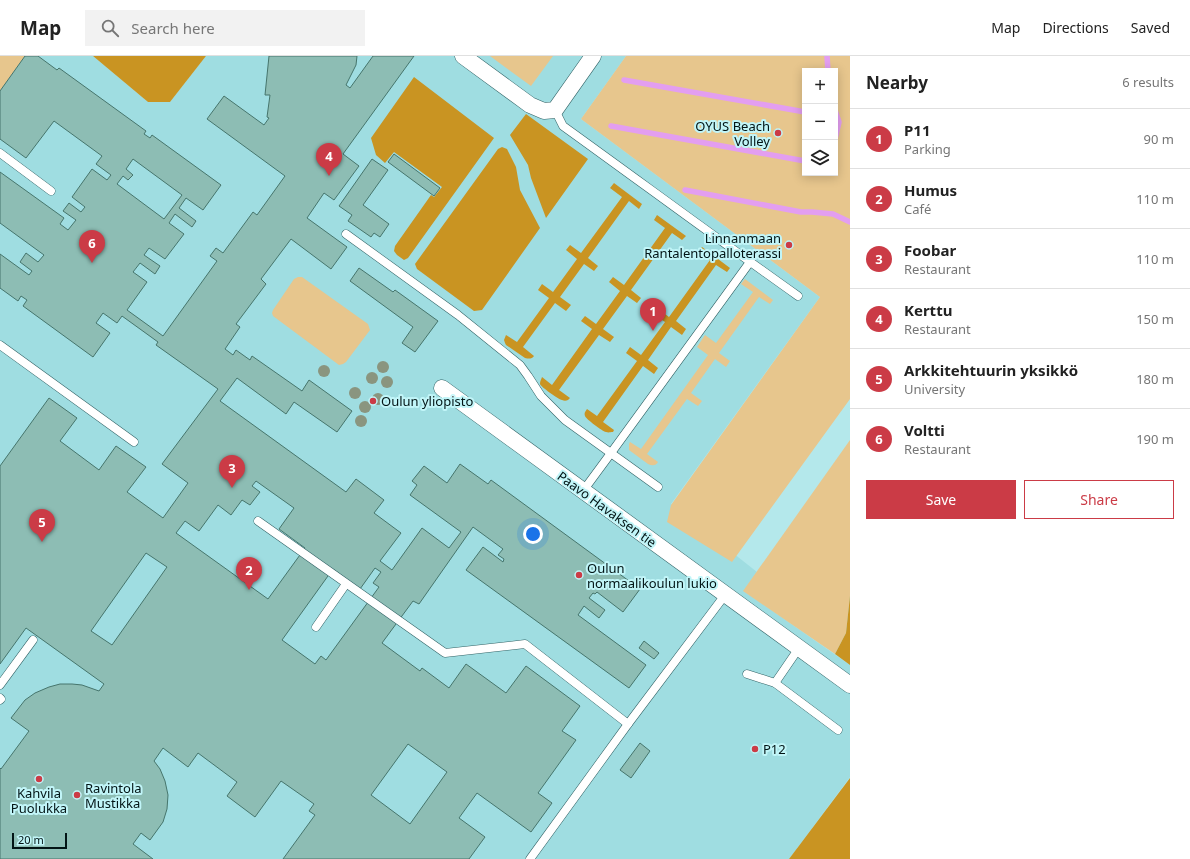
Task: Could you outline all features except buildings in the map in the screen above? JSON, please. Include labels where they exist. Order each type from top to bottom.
[{"type":"street","points":[[463,56],[530,105],[544,111],[555,110],[593,56]]},
{"type":"street","name":"Paavo Havaksen tie","points":[[442,388],[850,685]]},
{"type":"lane","points":[[555,110],[563,126],[798,296]]},
{"type":"lane","points":[[0,153],[51,191]]},
{"type":"lane","points":[[346,234],[458,315],[520,365],[541,396],[560,415],[658,487]]},
{"type":"lane","points":[[584,491],[610,453],[750,262]]},
{"type":"lane","points":[[0,345],[134,442]]},
{"type":"lane","points":[[258,521],[445,653],[525,644],[628,724]]},
{"type":"lane","points":[[316,627],[346,584]]},
{"type":"lane","points":[[530,859],[725,594]]},
{"type":"lane","points":[[0,685],[33,640]]},
{"type":"lane","points":[[775,683],[799,648]]},
{"type":"lane","points":[[747,674],[775,683],[838,730]]},
{"type":"shaded area","name":"Oulun yliopisto","points":[[0,56],[93,56],[148,102],[170,102],[206,56],[626,56],[581,119],[820,297],[671,504],[757,572],[744,591],[850,665],[850,777],[789,859],[0,859]]},
{"type":"shaded area","points":[[0,56],[25,56],[0,91]]},
{"type":"shaded area","points":[[93,56],[206,56],[170,102],[148,102]]},
{"type":"shaded area","points":[[490,56],[553,56],[531,86]]},
{"type":"shaded area","points":[[626,56],[850,56],[850,399],[732,562],[667,522],[671,505],[820,297],[581,119]]},
{"type":"shaded area","points":[[414,77],[494,138],[408,258],[404,260],[394,251],[395,246],[431,195],[434,197],[442,187],[394,152],[385,163],[376,155],[371,138]]},
{"type":"shaded area","points":[[526,114],[588,159],[546,218],[531,178],[528,165],[510,135]]},
{"type":"shaded area","points":[[502,147],[507,149],[516,167],[520,190],[540,228],[482,310],[474,311],[417,269],[415,264],[498,149]]},
{"type":"shaded area","points":[[614,183],[642,204],[639,209],[629,201],[588,258],[598,266],[594,271],[584,264],[560,297],[571,305],[566,311],[555,303],[523,347],[534,356],[532,358],[525,358],[506,345],[504,340],[506,335],[517,342],[549,298],[538,290],[542,284],[553,292],[577,259],[566,250],[570,245],[581,253],[622,197],[610,188]]},
{"type":"shaded area","points":[[657,215],[686,236],[682,240],[672,233],[631,290],[641,298],[637,303],[627,296],[603,329],[614,337],[610,342],[599,335],[559,390],[570,398],[566,401],[560,399],[541,386],[540,383],[542,377],[552,385],[592,329],[581,321],[585,316],[596,324],[620,291],[609,282],[613,277],[624,285],[665,228],[654,220]]},
{"type":"shaded area","points":[[702,247],[730,268],[727,272],[716,265],[676,321],[686,329],[682,335],[671,327],[648,360],[658,368],[654,374],[643,366],[603,422],[614,430],[613,432],[604,431],[586,418],[585,412],[587,409],[597,416],[637,361],[626,353],[630,347],[641,355],[665,322],[653,314],[657,308],[669,317],[710,260],[698,251]]},
{"type":"shaded area","points":[[302,277],[368,324],[370,330],[343,364],[339,365],[273,316],[273,310],[294,279]]},
{"type":"shaded area","points":[[745,279],[773,300],[770,304],[759,297],[719,353],[730,361],[726,367],[715,359],[691,393],[702,401],[698,406],[687,399],[647,454],[658,462],[654,465],[648,464],[629,450],[630,442],[641,449],[708,355],[697,347],[705,335],[716,343],[753,292],[741,284]]},
{"type":"shaded area","points":[[850,440],[850,596],[846,633],[835,654],[743,591]]},
{"type":"shaded area","points":[[850,596],[850,665],[835,654],[846,633]]},
{"type":"shaded area","points":[[850,778],[850,859],[789,859]]},
{"type":"waterway","points":[[827,56],[828,68]]},
{"type":"waterway","points":[[624,80],[802,111]]},
{"type":"waterway","points":[[838,119],[838,126]]},
{"type":"waterway","points":[[611,126],[802,160]]},
{"type":"waterway","points":[[685,190],[801,212],[833,214],[850,222]]},
{"type":"place","name":"OYUS Beach Volley","points":[[778,133]]},
{"type":"place","name":"Kerttu","points":[[329,176]]},
{"type":"place","name":"Linnanmaan Rantalentopalloterassi","points":[[789,245]]},
{"type":"place","name":"Voltti","points":[[92,263]]},
{"type":"place","name":"P11","points":[[653,331]]},
{"type":"place","name":"Oulun yliopisto","points":[[373,401]]},
{"type":"place","name":"Foobar","points":[[232,488]]},
{"type":"place","name":"Arkkitehtuurin yksikkö","points":[[42,542]]},
{"type":"place","name":"Oulun normaalikoulun lukio","points":[[579,575]]},
{"type":"place","name":"Humus","points":[[249,590]]},
{"type":"place","name":"P12","points":[[755,749]]},
{"type":"place","name":"Kahvila Puolukka","points":[[39,779]]},
{"type":"place","name":"Ravintola Mustikka","points":[[77,795]]}]
